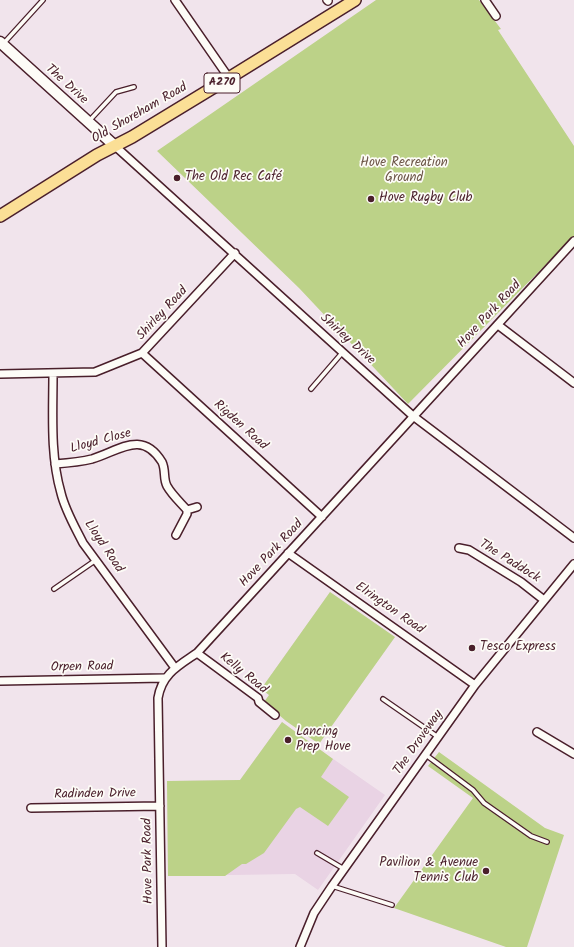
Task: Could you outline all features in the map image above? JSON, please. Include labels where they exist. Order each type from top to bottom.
[{"type":"main road","name":"Old Shoreham Road","points":[[0,216],[97,155],[115,146],[230,78],[355,0]]},
{"type":"main road","name":"The Drive","points":[[2,43],[115,146]]},
{"type":"street","points":[[175,0],[230,78]]},
{"type":"street","points":[[485,0],[496,16]]},
{"type":"street","name":"Shirley Drive","points":[[115,146],[235,253],[413,416],[574,538]]},
{"type":"street","name":"Hove Park Road","points":[[162,947],[158,698],[164,678],[196,653],[574,241]]},
{"type":"street","name":"Shirley Road","points":[[0,374],[95,372],[142,353],[235,253]]},
{"type":"street","points":[[498,325],[574,383]]},
{"type":"street","name":"Rigden Road","points":[[142,353],[322,517]]},
{"type":"street","name":"Lloyd Road","points":[[53,374],[53,436],[55,464],[61,493],[73,524],[83,543],[175,668]]},
{"type":"street","name":"Lloyd Close","points":[[55,464],[92,459],[132,444],[143,444],[153,451],[163,464],[167,486],[187,510]]},
{"type":"street","points":[[176,535],[187,514],[187,510],[197,507]]},
{"type":"street","name":"The Paddock","points":[[459,548],[468,550],[521,582],[544,600]]},
{"type":"street","name":"Elrington Road","points":[[288,554],[475,685]]},
{"type":"street","name":"The Droveway","points":[[300,947],[314,913],[332,886],[475,685],[574,564]]},
{"type":"street","name":"Kelly Road","points":[[196,653],[258,698],[259,702],[275,715]]},
{"type":"street","name":"Orpen Road","points":[[0,682],[164,678]]},
{"type":"street","points":[[537,732],[574,754]]},
{"type":"street","name":"Radinden Drive","points":[[31,808],[160,806]]},
{"type":"lane","points":[[2,43],[42,0]]},
{"type":"lane","points":[[88,122],[116,92],[134,87]]},
{"type":"lane","points":[[311,389],[343,352]]},
{"type":"lane","points":[[54,588],[96,560]]},
{"type":"lane","points":[[383,699],[438,737]]},
{"type":"lane","points":[[426,755],[473,790],[484,803],[531,836],[547,842]]},
{"type":"lane","points":[[316,853],[344,869]]},
{"type":"lane","points":[[332,886],[392,905]]},
{"type":"shaded area","name":"Lancing Prep Hove","points":[[330,592],[395,637],[316,747],[385,795],[318,890],[295,874],[168,876],[167,781],[240,780],[282,722],[313,745],[321,733],[261,689]]},
{"type":"green space","name":"Hove Recreation Ground","points":[[376,0],[479,0],[501,29],[498,30],[574,146],[574,236],[408,404],[299,288],[157,151]]},
{"type":"green space","points":[[330,592],[395,637],[319,744],[286,721],[264,702],[269,695],[261,689]]},
{"type":"green space","points":[[282,722],[333,759],[321,777],[349,797],[328,826],[300,807],[296,809],[264,853],[246,864],[242,864],[225,876],[168,876],[167,781],[240,780]]},
{"type":"green space","name":"Pavilion & Avenue Tennis Club","points":[[439,752],[545,828],[564,835],[527,947],[506,947],[394,908],[473,798],[428,766]]},
{"type":"place","name":"The Old Rec Café","points":[[177,178]]},
{"type":"place","name":"Hove Rugby Club","points":[[371,199]]},
{"type":"place","name":"Tesco Express","points":[[472,648]]},
{"type":"place","name":"Lancing Prep Hove","points":[[288,740]]},
{"type":"place","name":"Pavilion & Avenue Tennis Club","points":[[486,871]]}]
